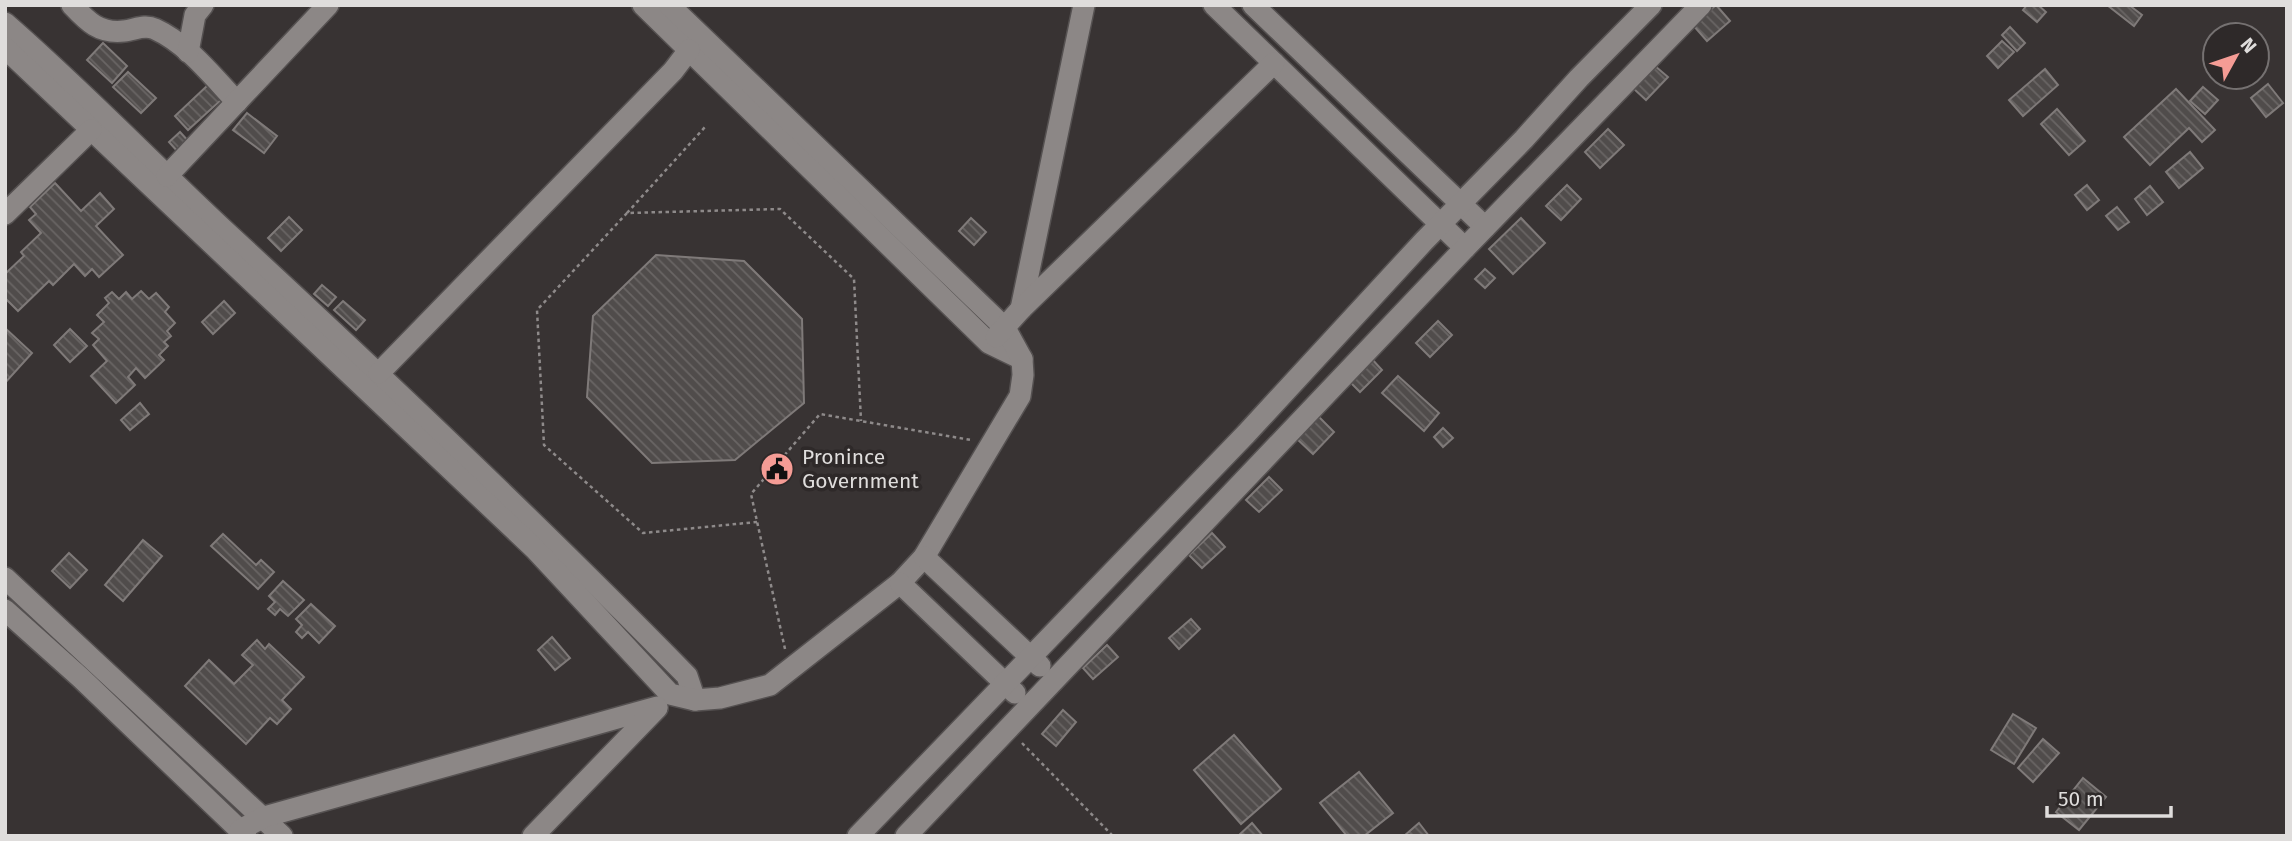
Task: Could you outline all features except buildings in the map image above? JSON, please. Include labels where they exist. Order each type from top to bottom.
[{"type":"street","points":[[72,5],[87,22],[104,30],[124,31],[153,27],[188,52],[237,102]]},
{"type":"street","points":[[188,52],[195,15],[203,5]]},
{"type":"street","points":[[167,176],[328,5]]},
{"type":"street","points":[[643,5],[989,343],[1022,359]]},
{"type":"street","points":[[5,610],[81,678],[243,833],[264,817],[664,701],[720,698],[770,685],[900,583],[924,557],[1020,396],[1022,359],[1005,328],[670,5]]},
{"type":"street","points":[[1021,309],[1084,5]]},
{"type":"street","points":[[1214,5],[1465,248]]},
{"type":"street","points":[[1253,5],[1485,227]]},
{"type":"street","points":[[858,836],[1246,434],[1441,224],[1651,5]]},
{"type":"street","points":[[906,836],[1485,227],[1701,5]]},
{"type":"street","points":[[5,23],[379,373],[578,565],[687,676],[695,700]]},
{"type":"street","points":[[5,48],[535,549],[664,701]]},
{"type":"street","points":[[379,373],[673,71],[689,50]]},
{"type":"street","points":[[989,343],[1274,62]]},
{"type":"street","points":[[5,214],[92,130]]},
{"type":"street","points":[[924,557],[1054,680]]},
{"type":"street","points":[[5,578],[282,836]]},
{"type":"street","points":[[900,583],[1029,706]]},
{"type":"street","points":[[533,836],[687,676]]},
{"type":"path","points":[[705,127],[537,310],[544,445],[643,533],[757,522]]},
{"type":"path","points":[[627,213],[780,209],[854,279],[861,421]]},
{"type":"path","points":[[790,669],[751,494],[820,414],[993,443]]},
{"type":"path","points":[[1008,728],[1113,836]]},
{"type":"place","name":"Pronince Government","points":[[777,469]]}]
